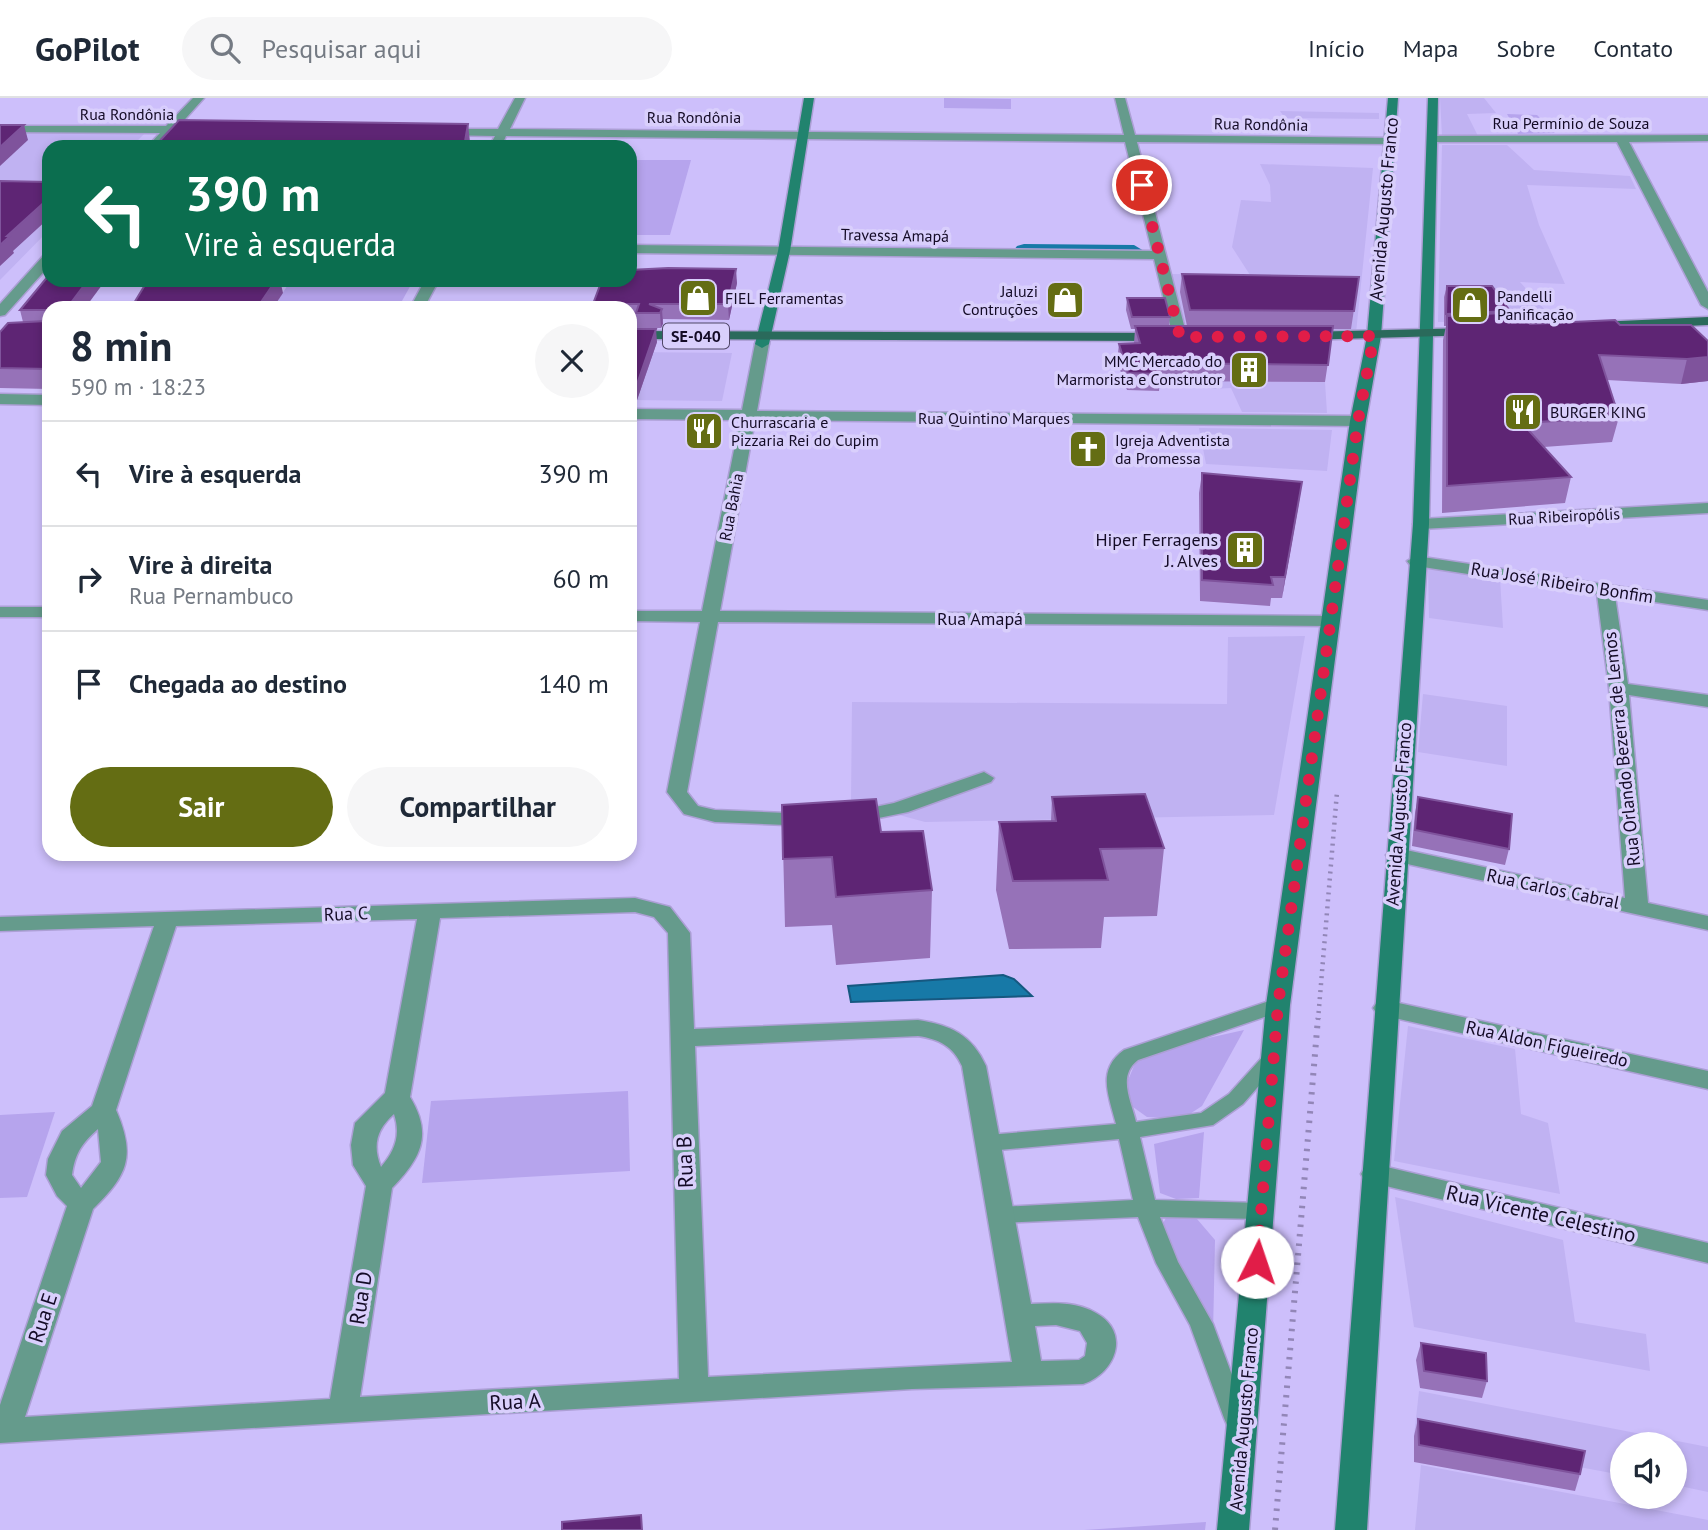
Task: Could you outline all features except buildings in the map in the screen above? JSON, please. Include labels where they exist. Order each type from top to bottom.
[{"type":"main road","name":"Rua Bahia","points":[[762,340],[784,247],[810,98]]},
{"type":"main road","name":"Avenida Augusto Franco","points":[[1233,1530],[1244,1438],[1278,1005],[1358,421],[1373,341],[1393,98]]},
{"type":"main road","name":"Avenida Augusto Franco","points":[[1351,1530],[1416,561],[1421,524],[1425,339],[1434,139],[1433,98]]},
{"type":"main road","points":[[1708,321],[1585,332],[1708,331]]},
{"type":"main road","name":"SE-040","points":[[637,335],[762,340],[1191,340]]},
{"type":"main road","points":[[1293,341],[1483,337]]},
{"type":"main road","name":"SE-040","points":[[637,345],[762,340],[1191,340]]},
{"type":"street","points":[[160,140],[199,98]]},
{"type":"street","points":[[498,140],[520,98]]},
{"type":"street","points":[[1120,98],[1158,251],[1191,340]]},
{"type":"street","name":"Rua Rondônia","points":[[0,129],[209,130]]},
{"type":"street","name":"Rua Rondônia","points":[[430,132],[1389,141]]},
{"type":"street","points":[[1621,138],[1708,305]]},
{"type":"street","name":"Rua Permínio de Souza","points":[[1434,139],[1708,138]]},
{"type":"street","name":"Travessa Amapá","points":[[637,241],[784,247]]},
{"type":"street","name":"Travessa Amapá","points":[[637,249],[784,247],[1158,251]]},
{"type":"street","points":[[0,312],[42,266]]},
{"type":"street","name":"Rua Bahia","points":[[762,340],[750,416],[709,616],[677,792],[691,810],[715,816],[783,820],[843,819],[881,815],[921,803],[984,778]]},
{"type":"street","points":[[0,399],[42,400]]},
{"type":"street","name":"Rua Quintino Marques","points":[[637,414],[1358,421]]},
{"type":"street","name":"Rua Ribeiropólis","points":[[1421,524],[1708,508]]},
{"type":"street","name":"Rua José Ribeiro Bonfim","points":[[1416,561],[1708,605]]},
{"type":"street","name":"Rua Orlando Bezerra de Lemos","points":[[1605,590],[1619,688],[1637,907]]},
{"type":"street","points":[[0,612],[42,612]]},
{"type":"street","name":"Rua Amapá","points":[[637,616],[1330,621]]},
{"type":"street","points":[[1619,688],[1708,701]]},
{"type":"street","name":"Rua Carlos Cabral","points":[[1397,855],[1708,923]]},
{"type":"street","name":"Rua C","points":[[0,924],[635,905],[657,909],[671,917],[679,933]]},
{"type":"street","points":[[397,1097],[406,1110],[411,1137],[402,1162],[379,1185],[366,1164],[364,1145],[368,1123],[397,1097],[430,911]]},
{"type":"street","points":[[103,1110],[115,1134],[117,1155],[107,1181],[81,1204],[66,1189],[59,1175],[61,1159],[71,1138],[103,1110],[167,920]]},
{"type":"street","name":"Rua B","points":[[679,933],[694,1392]]},
{"type":"street","name":"Rua Aldon Figueiredo","points":[[1385,1008],[1708,1080]]},
{"type":"street","points":[[681,1038],[918,1028],[950,1035],[969,1053],[974,1066],[1029,1374]]},
{"type":"street","name":"Rua Vicente Celestino","points":[[1374,1174],[1708,1254]]},
{"type":"street","name":"Rua D","points":[[343,1412],[379,1185]]},
{"type":"street","name":"Rua E","points":[[3,1431],[81,1204]]},
{"type":"street","name":"Rua A","points":[[3,1431],[912,1377],[1083,1372],[1095,1366],[1101,1357],[1101,1338],[1097,1327],[1077,1316],[1018,1316]]},
{"type":"lane","points":[[1244,1438],[1209,1342],[1167,1263],[1146,1208],[1115,1076],[1120,1063],[1131,1055],[1278,1005]]},
{"type":"lane","points":[[988,1143],[1128,1131],[1206,1120],[1236,1099],[1273,1058]]},
{"type":"lane","points":[[1001,1215],[1146,1208],[1261,1211]]},
{"type":"path","points":[[1275,1530],[1338,780]]},
{"type":"shaded area","points":[[944,98],[1011,99],[1011,109],[944,108]]},
{"type":"shaded area","points":[[1440,98],[1484,98],[1496,113],[1467,114],[1478,136],[1442,136]]},
{"type":"shaded area","points":[[1280,111],[1379,113],[1379,119],[1285,118]]},
{"type":"shaded area","points":[[1507,114],[1537,115],[1555,133],[1518,134]]},
{"type":"shaded area","points":[[0,132],[145,133],[138,140],[42,140],[42,237],[0,280]]},
{"type":"shaded area","points":[[1442,145],[1507,145],[1534,170],[1630,176],[1636,189],[1527,185],[1539,225],[1565,284],[1520,282],[1554,320],[1438,322]]},
{"type":"shaded area","points":[[637,160],[691,160],[670,235],[637,235]]},
{"type":"shaded area","points":[[1260,164],[1373,168],[1356,333],[1187,333],[1171,274],[1250,275],[1232,247],[1241,200],[1271,202],[1270,185]]},
{"type":"shaded area","points":[[286,287],[410,287],[402,301],[277,301]]},
{"type":"shaded area","points":[[637,352],[732,353],[722,401],[637,400]]},
{"type":"shaded area","points":[[1209,381],[1325,382],[1327,413],[1242,412],[1231,388],[1211,389]]},
{"type":"shaded area","points":[[1199,428],[1332,430],[1327,471],[1206,464]]},
{"type":"shaded area","points":[[1428,569],[1500,578],[1503,628],[1429,618]]},
{"type":"shaded area","points":[[1305,636],[1274,815],[925,822],[851,802],[852,702],[1227,704],[1228,637]]},
{"type":"shaded area","points":[[1423,694],[1507,706],[1507,766],[1418,752]]},
{"type":"shaded area","points":[[1408,1026],[1515,1049],[1521,1114],[1548,1123],[1560,1194],[1394,1161]]},
{"type":"shaded area","points":[[1244,1030],[1202,1106],[1182,1119],[1147,1117],[1133,1107],[1126,1085],[1136,1061],[1190,1042]]},
{"type":"shaded area","points":[[628,1091],[630,1171],[422,1183],[431,1101]]},
{"type":"shaded area","points":[[55,1112],[27,1197],[0,1198],[0,1115]]},
{"type":"shaded area","points":[[1204,1132],[1199,1198],[1176,1199],[1160,1193],[1154,1144]]},
{"type":"shaded area","points":[[1395,1197],[1563,1240],[1575,1322],[1646,1334],[1650,1371],[1414,1327]]},
{"type":"shaded area","points":[[1167,1216],[1197,1219],[1215,1240],[1213,1334],[1160,1229]]},
{"type":"shaded area","points":[[1419,1391],[1631,1432],[1610,1432],[1610,1473],[1414,1436]]},
{"type":"shaded area","points":[[1687,1443],[1708,1447],[1708,1492],[1687,1488]]},
{"type":"shaded area","points":[[1421,1465],[1610,1501],[1610,1509],[1651,1509],[1708,1520],[1708,1530],[1415,1530]]},
{"type":"shaded area","points":[[1206,1522],[1205,1530],[1084,1530]]},
{"type":"water","points":[[1003,975],[1014,979],[1032,996],[851,1002],[848,986]]},
{"type":"waterway","points":[[1024,250],[1134,251]]},
{"type":"place","name":"FIEL Ferramentas","points":[[698,298]]},
{"type":"place","name":"Jaluzi Contruções","points":[[1065,300]]},
{"type":"place","name":"Pandelli Panificação","points":[[1470,305]]},
{"type":"place","name":"MMC Mercado do Marmorista e Construtor","points":[[1249,370]]},
{"type":"place","name":"BURGER KING","points":[[1523,412]]},
{"type":"place","name":"Churrascaria e Pizzaria Rei do Cupim","points":[[704,431]]},
{"type":"place","name":"Igreja Adventista da Promessa","points":[[1088,449]]},
{"type":"place","name":"Hiper Ferragens J. Alves","points":[[1245,550]]},
{"type":"route","points":[[1142,185],[1180,337],[1374,336],[1358,421],[1278,1005],[1257,1262]]}]
